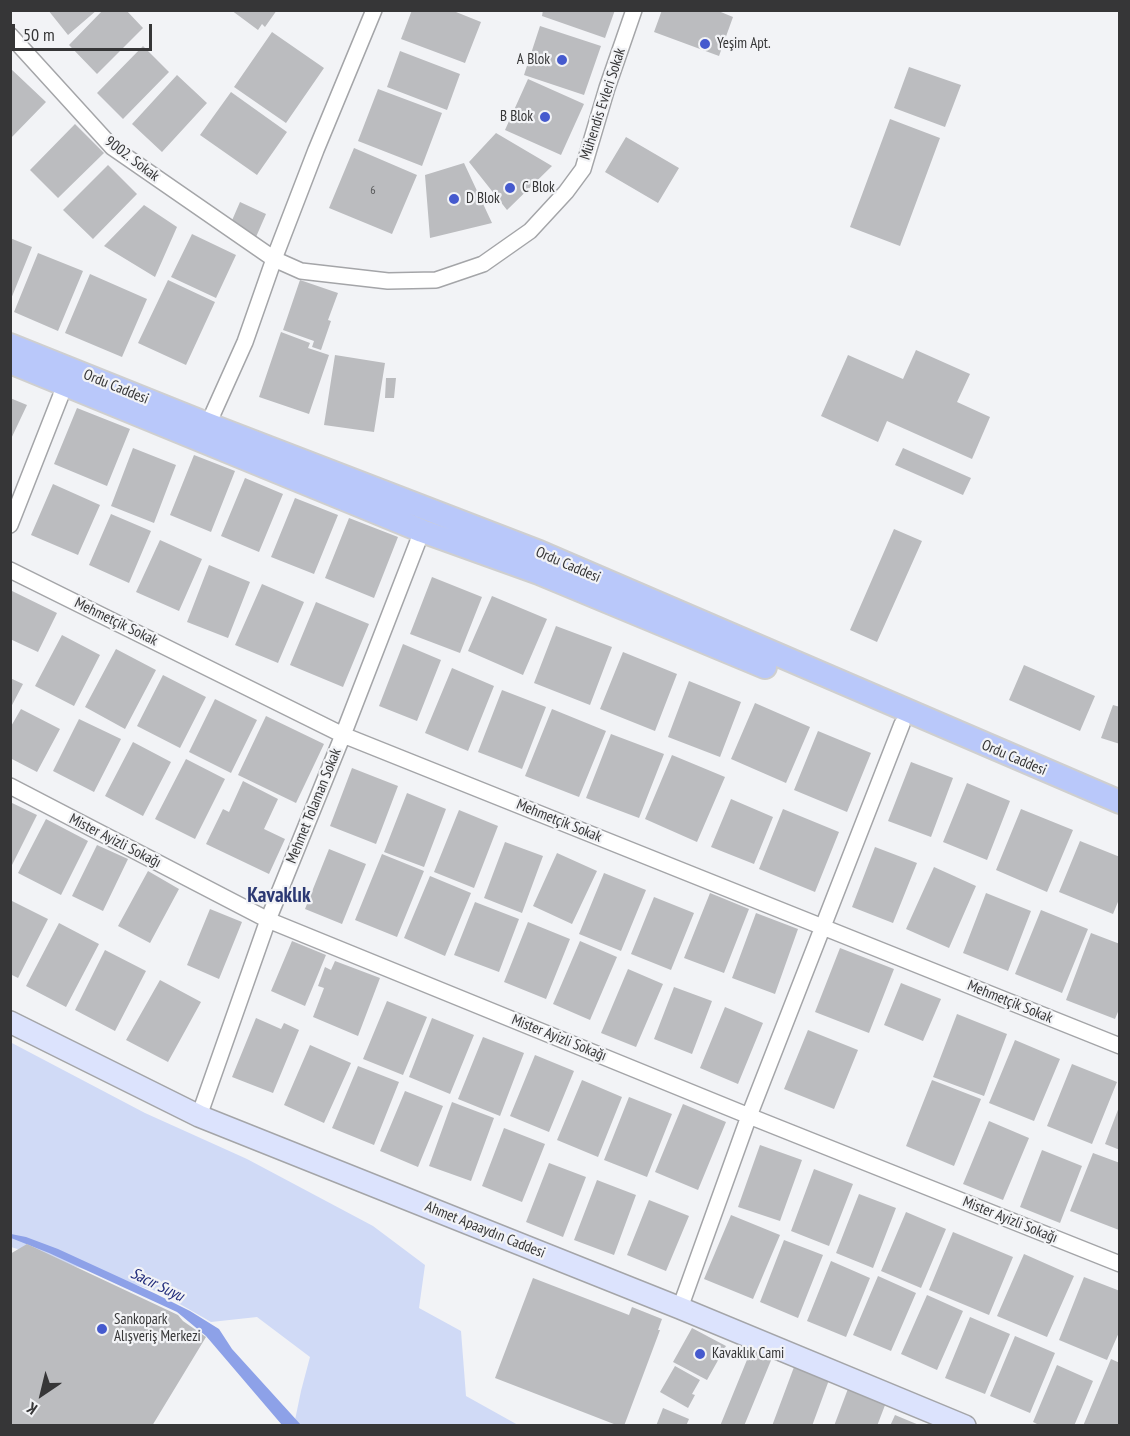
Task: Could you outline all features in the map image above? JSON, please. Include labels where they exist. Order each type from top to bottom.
[{"type":"main road","name":"Ordu Caddesi","points":[[10,345],[205,431],[422,531],[540,573],[1119,816]]},
{"type":"main road","name":"Ordu Caddesi","points":[[10,362],[65,385],[205,431],[538,552],[1119,802]]},
{"type":"street","points":[[205,431],[245,342],[316,150],[375,10]]},
{"type":"street","name":"Mühendis Evleri Sokak","points":[[274,259],[301,271],[388,281],[436,280],[483,264],[530,231],[566,192],[583,169],[607,88],[634,10]]},
{"type":"street","name":"9002. Sokak","points":[[10,35],[112,147],[274,259]]},
{"type":"street","points":[[10,525],[65,385]]},
{"type":"street","name":"Mehmet Tolaman Sokak","points":[[199,1116],[268,920],[422,531]]},
{"type":"street","name":"Mehmetçik Sokak","points":[[10,570],[343,735],[1119,1046]]},
{"type":"street","points":[[680,1308],[749,1116],[902,724]]},
{"type":"street","name":"Mister Ayizli Sokağı","points":[[10,786],[268,920],[1119,1264]]},
{"type":"street","name":"Ahmet Apaaydın Caddesi","points":[[10,1022],[199,1116],[680,1308],[965,1425]]},
{"type":"shaded area","points":[[10,1042],[145,1113],[247,1159],[373,1226],[425,1265],[419,1308],[461,1331],[466,1396],[518,1425],[294,1425],[310,1357],[257,1317],[211,1322],[159,1292],[11,1247]]},
{"type":"water","points":[[11,1234],[58,1249],[156,1294],[219,1329],[232,1349],[301,1425],[282,1425],[206,1336],[177,1312],[11,1238]]},
{"type":"building","points":[[48,10],[97,10],[68,35]]},
{"type":"building","points":[[103,10],[126,10],[143,28],[97,74],[69,45]]},
{"type":"building","points":[[231,10],[277,10],[265,27],[262,24],[258,30]]},
{"type":"building","points":[[412,10],[451,10],[481,22],[465,63],[401,39]]},
{"type":"building","points":[[543,10],[615,10],[605,38],[542,16]]},
{"type":"building","name":"Yeşim Apt.","points":[[662,10],[716,10],[733,17],[719,56],[654,32]]},
{"type":"building","name":"A Blok","points":[[540,26],[601,46],[584,95],[524,75]]},
{"type":"building","points":[[272,32],[324,68],[286,123],[234,87]]},
{"type":"building","points":[[143,46],[169,72],[123,119],[97,93]]},
{"type":"building","points":[[400,51],[460,74],[447,110],[387,87]]},
{"type":"building","points":[[909,67],[961,85],[945,127],[894,108]]},
{"type":"building","points":[[10,68],[46,102],[10,139]]},
{"type":"building","points":[[177,75],[207,103],[162,152],[132,124]]},
{"type":"building","name":"B Blok","points":[[528,79],[584,104],[561,155],[505,130]]},
{"type":"building","points":[[378,89],[442,113],[422,166],[358,141]]},
{"type":"building","points":[[231,92],[287,132],[257,175],[200,135]]},
{"type":"building","points":[[890,119],[940,138],[900,246],[850,227]]},
{"type":"building","points":[[75,124],[104,153],[58,198],[30,170]]},
{"type":"building","name":"C Blok","points":[[496,133],[552,166],[507,210],[469,162]]},
{"type":"building","points":[[626,137],[679,168],[658,203],[605,172]]},
{"type":"building","points":[[354,148],[417,175],[392,234],[329,208]]},
{"type":"building","name":"D Blok","points":[[464,163],[492,223],[430,238],[425,175]]},
{"type":"building","points":[[108,165],[137,194],[93,239],[63,210]]},
{"type":"building","points":[[240,202],[266,214],[256,237],[230,225]]},
{"type":"building","points":[[144,205],[177,227],[155,277],[104,246]]},
{"type":"building","points":[[192,234],[236,255],[216,298],[171,277]]},
{"type":"building","points":[[10,238],[32,247],[11,299],[10,299]]},
{"type":"building","points":[[38,253],[83,271],[58,331],[14,312]]},
{"type":"building","points":[[90,274],[147,299],[122,357],[65,333]]},
{"type":"building","points":[[168,280],[215,302],[186,365],[138,343]]},
{"type":"building","points":[[300,280],[338,293],[328,320],[331,321],[321,350],[312,347],[314,341],[283,330]]},
{"type":"building","points":[[281,332],[310,343],[308,348],[329,355],[309,414],[259,397]]},
{"type":"building","points":[[916,350],[970,374],[957,402],[990,417],[972,459],[887,421],[878,442],[821,416],[848,355],[903,379]]},
{"type":"building","points":[[335,355],[385,363],[374,432],[324,425]]},
{"type":"building","points":[[386,378],[396,378],[394,398],[385,398]]},
{"type":"building","points":[[10,398],[27,405],[10,441]]},
{"type":"building","points":[[77,408],[130,429],[107,486],[54,464]]},
{"type":"building","points":[[133,448],[176,465],[154,523],[111,506]]},
{"type":"building","points":[[903,448],[971,478],[963,495],[895,465]]},
{"type":"building","points":[[194,455],[235,471],[211,532],[170,515]]},
{"type":"building","points":[[245,478],[283,494],[259,552],[221,536]]},
{"type":"building","points":[[53,484],[100,505],[78,555],[31,535]]},
{"type":"building","points":[[295,498],[338,515],[314,574],[271,557]]},
{"type":"building","points":[[111,514],[151,531],[129,583],[89,565]]},
{"type":"building","points":[[349,518],[398,537],[374,598],[325,578]]},
{"type":"building","points":[[894,529],[922,541],[877,642],[850,630]]},
{"type":"building","points":[[160,540],[202,559],[179,611],[136,592]]},
{"type":"building","points":[[209,565],[250,582],[228,638],[187,622]]},
{"type":"building","points":[[432,577],[482,597],[460,653],[410,634]]},
{"type":"building","points":[[262,584],[304,602],[278,663],[235,645]]},
{"type":"building","points":[[10,590],[57,613],[38,652],[10,639]]},
{"type":"building","points":[[492,596],[547,619],[523,675],[468,651]]},
{"type":"building","points":[[316,602],[369,624],[343,687],[290,665]]},
{"type":"building","points":[[556,626],[612,647],[590,705],[534,683]]},
{"type":"building","points":[[62,635],[100,655],[74,706],[35,686]]},
{"type":"building","points":[[403,644],[441,660],[417,721],[379,706]]},
{"type":"building","points":[[116,649],[156,670],[125,729],[85,707]]},
{"type":"building","points":[[623,652],[677,674],[655,731],[600,709]]},
{"type":"building","points":[[1024,665],[1095,696],[1080,731],[1009,700]]},
{"type":"building","points":[[452,668],[494,686],[468,751],[425,733]]},
{"type":"building","points":[[163,675],[206,697],[180,748],[137,726]]},
{"type":"building","points":[[10,678],[23,684],[10,709]]},
{"type":"building","points":[[689,681],[741,702],[720,757],[668,737]]},
{"type":"building","points":[[502,690],[546,707],[522,769],[478,752]]},
{"type":"building","points":[[215,699],[257,720],[231,773],[189,752]]},
{"type":"building","points":[[755,703],[810,727],[786,783],[731,759]]},
{"type":"building","points":[[1113,705],[1120,707],[1120,744],[1101,738]]},
{"type":"building","points":[[21,709],[60,729],[37,772],[10,758],[10,728]]},
{"type":"building","points":[[552,709],[606,731],[579,797],[525,776]]},
{"type":"building","points":[[266,716],[324,744],[296,803],[238,775]]},
{"type":"building","points":[[79,719],[121,739],[94,792],[53,771]]},
{"type":"building","points":[[818,731],[871,753],[847,812],[794,790]]},
{"type":"building","points":[[611,734],[664,754],[639,818],[586,798]]},
{"type":"building","points":[[133,742],[171,762],[143,816],[105,796]]},
{"type":"building","points":[[672,755],[725,777],[697,842],[645,819]]},
{"type":"building","points":[[186,759],[225,779],[195,839],[155,819]]},
{"type":"building","points":[[911,762],[953,778],[931,837],[888,821]]},
{"type":"building","points":[[352,768],[398,786],[376,844],[330,826]]},
{"type":"building","points":[[243,781],[278,799],[264,829],[285,839],[269,874],[206,844],[223,809],[229,812]]},
{"type":"building","points":[[967,783],[1010,801],[987,860],[943,842]]},
{"type":"building","points":[[407,793],[446,809],[424,867],[384,852]]},
{"type":"building","points":[[731,799],[773,817],[754,864],[711,847]]},
{"type":"building","points":[[10,802],[37,815],[10,869]]},
{"type":"building","points":[[783,809],[839,832],[815,892],[759,869]]},
{"type":"building","points":[[1021,809],[1073,830],[1047,892],[996,870]]},
{"type":"building","points":[[459,810],[498,826],[474,888],[434,872]]},
{"type":"building","points":[[46,819],[88,841],[61,895],[18,873]]},
{"type":"building","points":[[1080,841],[1120,857],[1120,897],[1113,914],[1059,892]]},
{"type":"building","points":[[505,842],[543,856],[522,913],[484,898]]},
{"type":"building","points":[[97,845],[128,859],[103,911],[72,896]]},
{"type":"building","points":[[875,847],[917,863],[893,923],[852,907]]},
{"type":"building","points":[[329,849],[366,864],[342,924],[305,909]]},
{"type":"building","points":[[557,853],[597,871],[572,924],[533,906]]},
{"type":"building","points":[[382,854],[424,871],[397,937],[355,920]]},
{"type":"building","points":[[934,867],[976,886],[949,948],[906,929]]},
{"type":"building","points":[[148,871],[179,889],[150,943],[118,926]]},
{"type":"building","points":[[604,873],[646,890],[621,951],[579,934]]},
{"type":"building","points":[[430,876],[471,893],[445,956],[404,938]]},
{"type":"building","points":[[710,893],[749,909],[724,973],[684,958]]},
{"type":"building","points":[[986,893],[1031,911],[1008,971],[963,953]]},
{"type":"building","points":[[654,897],[694,913],[671,970],[631,954]]},
{"type":"building","points":[[10,900],[48,919],[18,978],[10,974]]},
{"type":"building","points":[[475,902],[519,919],[499,972],[454,955]]},
{"type":"building","points":[[210,909],[242,922],[219,979],[187,965]]},
{"type":"building","points":[[1041,910],[1088,929],[1062,993],[1015,974]]},
{"type":"building","points":[[756,913],[798,929],[775,994],[732,978]]},
{"type":"building","points":[[528,922],[570,939],[546,999],[504,982]]},
{"type":"building","points":[[59,923],[99,944],[66,1007],[26,986]]},
{"type":"building","points":[[1091,933],[1120,944],[1120,1007],[1115,1019],[1066,1000]]},
{"type":"building","points":[[292,941],[326,955],[305,1006],[271,991]]},
{"type":"building","points":[[580,941],[617,957],[590,1020],[553,1004]]},
{"type":"building","points":[[840,948],[894,969],[869,1033],[815,1012]]},
{"type":"building","points":[[105,950],[146,971],[115,1031],[75,1010]]},
{"type":"building","points":[[335,961],[380,978],[358,1036],[313,1017],[324,988],[318,986],[325,967],[331,970]]},
{"type":"building","points":[[628,969],[663,984],[636,1047],[601,1033]]},
{"type":"building","points":[[160,980],[201,1002],[168,1062],[126,1040]]},
{"type":"building","points":[[901,983],[941,999],[923,1041],[884,1025]]},
{"type":"building","points":[[674,987],[712,1001],[692,1054],[654,1039]]},
{"type":"building","points":[[387,1001],[427,1017],[403,1075],[363,1059]]},
{"type":"building","points":[[725,1007],[763,1023],[738,1084],[700,1068]]},
{"type":"building","points":[[957,1014],[1007,1034],[984,1096],[933,1077]]},
{"type":"building","points":[[256,1018],[281,1029],[284,1023],[299,1030],[273,1093],[232,1077]]},
{"type":"building","points":[[432,1018],[474,1035],[450,1094],[409,1077]]},
{"type":"building","points":[[808,1030],[858,1050],[834,1109],[784,1089]]},
{"type":"building","points":[[483,1037],[524,1053],[500,1116],[458,1099]]},
{"type":"building","points":[[1015,1040],[1060,1059],[1034,1121],[989,1103]]},
{"type":"building","points":[[310,1045],[351,1063],[324,1123],[284,1105]]},
{"type":"building","points":[[535,1055],[574,1071],[549,1132],[510,1116]]},
{"type":"building","points":[[1072,1064],[1117,1082],[1092,1144],[1047,1126]]},
{"type":"building","points":[[358,1066],[399,1082],[374,1145],[332,1128]]},
{"type":"building","points":[[582,1080],[622,1097],[598,1157],[557,1140]]},
{"type":"building","points":[[932,1080],[981,1099],[954,1166],[906,1146]]},
{"type":"building","points":[[405,1091],[443,1106],[418,1167],[380,1151]]},
{"type":"building","points":[[629,1097],[672,1114],[647,1177],[604,1160]]},
{"type":"building","points":[[452,1102],[494,1118],[471,1181],[429,1166]]},
{"type":"building","points":[[683,1104],[726,1122],[698,1190],[655,1172]]},
{"type":"building","points":[[1120,1107],[1120,1150],[1105,1144]]},
{"type":"building","points":[[989,1121],[1029,1138],[1003,1200],[963,1184]]},
{"type":"building","points":[[504,1128],[545,1144],[522,1202],[482,1186]]},
{"type":"building","points":[[760,1145],[802,1160],[780,1221],[738,1207]]},
{"type":"building","points":[[1042,1150],[1082,1166],[1060,1223],[1020,1207]]},
{"type":"building","points":[[1093,1153],[1120,1163],[1119,1230],[1070,1211]]},
{"type":"building","points":[[549,1163],[586,1177],[563,1237],[526,1222]]},
{"type":"building","points":[[814,1169],[853,1184],[829,1246],[791,1231]]},
{"type":"building","points":[[597,1180],[636,1195],[614,1255],[574,1240]]},
{"type":"building","points":[[859,1194],[896,1208],[873,1268],[836,1253]]},
{"type":"building","points":[[649,1200],[689,1216],[666,1271],[627,1255]]},
{"type":"building","points":[[906,1212],[946,1229],[921,1288],[881,1271]]},
{"type":"building","points":[[731,1215],[780,1235],[753,1299],[704,1279]]},
{"type":"building","points":[[953,1232],[1013,1257],[989,1315],[929,1290]]},
{"type":"building","points":[[784,1240],[823,1255],[798,1318],[760,1302]]},
{"type":"building","name":"Sankopark Alışveriş Merkezi","points":[[27,1244],[178,1315],[206,1337],[152,1426],[10,1426],[10,1254]]},
{"type":"building","points":[[1024,1254],[1074,1276],[1047,1337],[997,1316]]},
{"type":"building","points":[[831,1261],[870,1278],[846,1337],[807,1321]]},
{"type":"building","points":[[878,1276],[916,1293],[891,1351],[853,1335]]},
{"type":"building","points":[[1084,1277],[1120,1291],[1120,1330],[1107,1360],[1059,1340]]},
{"type":"building","points":[[533,1278],[629,1315],[632,1307],[662,1319],[624,1426],[495,1378]]},
{"type":"building","points":[[927,1295],[963,1311],[937,1370],[901,1354]]},
{"type":"building","points":[[970,1317],[1010,1334],[985,1394],[945,1378]]},
{"type":"building","name":"Kavaklık Cami","points":[[692,1328],[726,1346],[707,1380],[673,1362]]},
{"type":"building","points":[[1015,1336],[1055,1353],[1030,1413],[990,1396]]},
{"type":"building","points":[[751,1350],[772,1358],[744,1426],[720,1426]]},
{"type":"building","points":[[1111,1359],[1120,1363],[1120,1426],[1083,1426]]},
{"type":"building","points":[[1057,1365],[1093,1381],[1074,1426],[1041,1426],[1033,1422]]},
{"type":"building","points":[[675,1366],[700,1380],[692,1394],[695,1395],[688,1408],[660,1392]]},
{"type":"building","points":[[794,1367],[829,1380],[812,1426],[772,1426]]},
{"type":"building","points":[[849,1386],[887,1400],[877,1426],[834,1426]]},
{"type":"building","points":[[663,1408],[689,1419],[686,1426],[656,1426]]},
{"type":"building","points":[[895,1415],[919,1425],[919,1426],[890,1426]]},
{"type":"place","name":"Yeşim Apt.","points":[[705,44]]},
{"type":"place","name":"A Blok","points":[[562,60]]},
{"type":"place","name":"B Blok","points":[[545,117]]},
{"type":"place","name":"C Blok","points":[[510,188]]},
{"type":"place","name":"D Blok","points":[[454,199]]},
{"type":"place","name":"Sankopark Alışveriş Merkezi","points":[[102,1329]]},
{"type":"place","name":"Kavaklık Cami","points":[[700,1354]]},
{"type":"district","name":"Kavaklık","points":[[279,896]]},
{"type":"water label","name":"Sacır Suyu","points":[[157,1285]]}]
